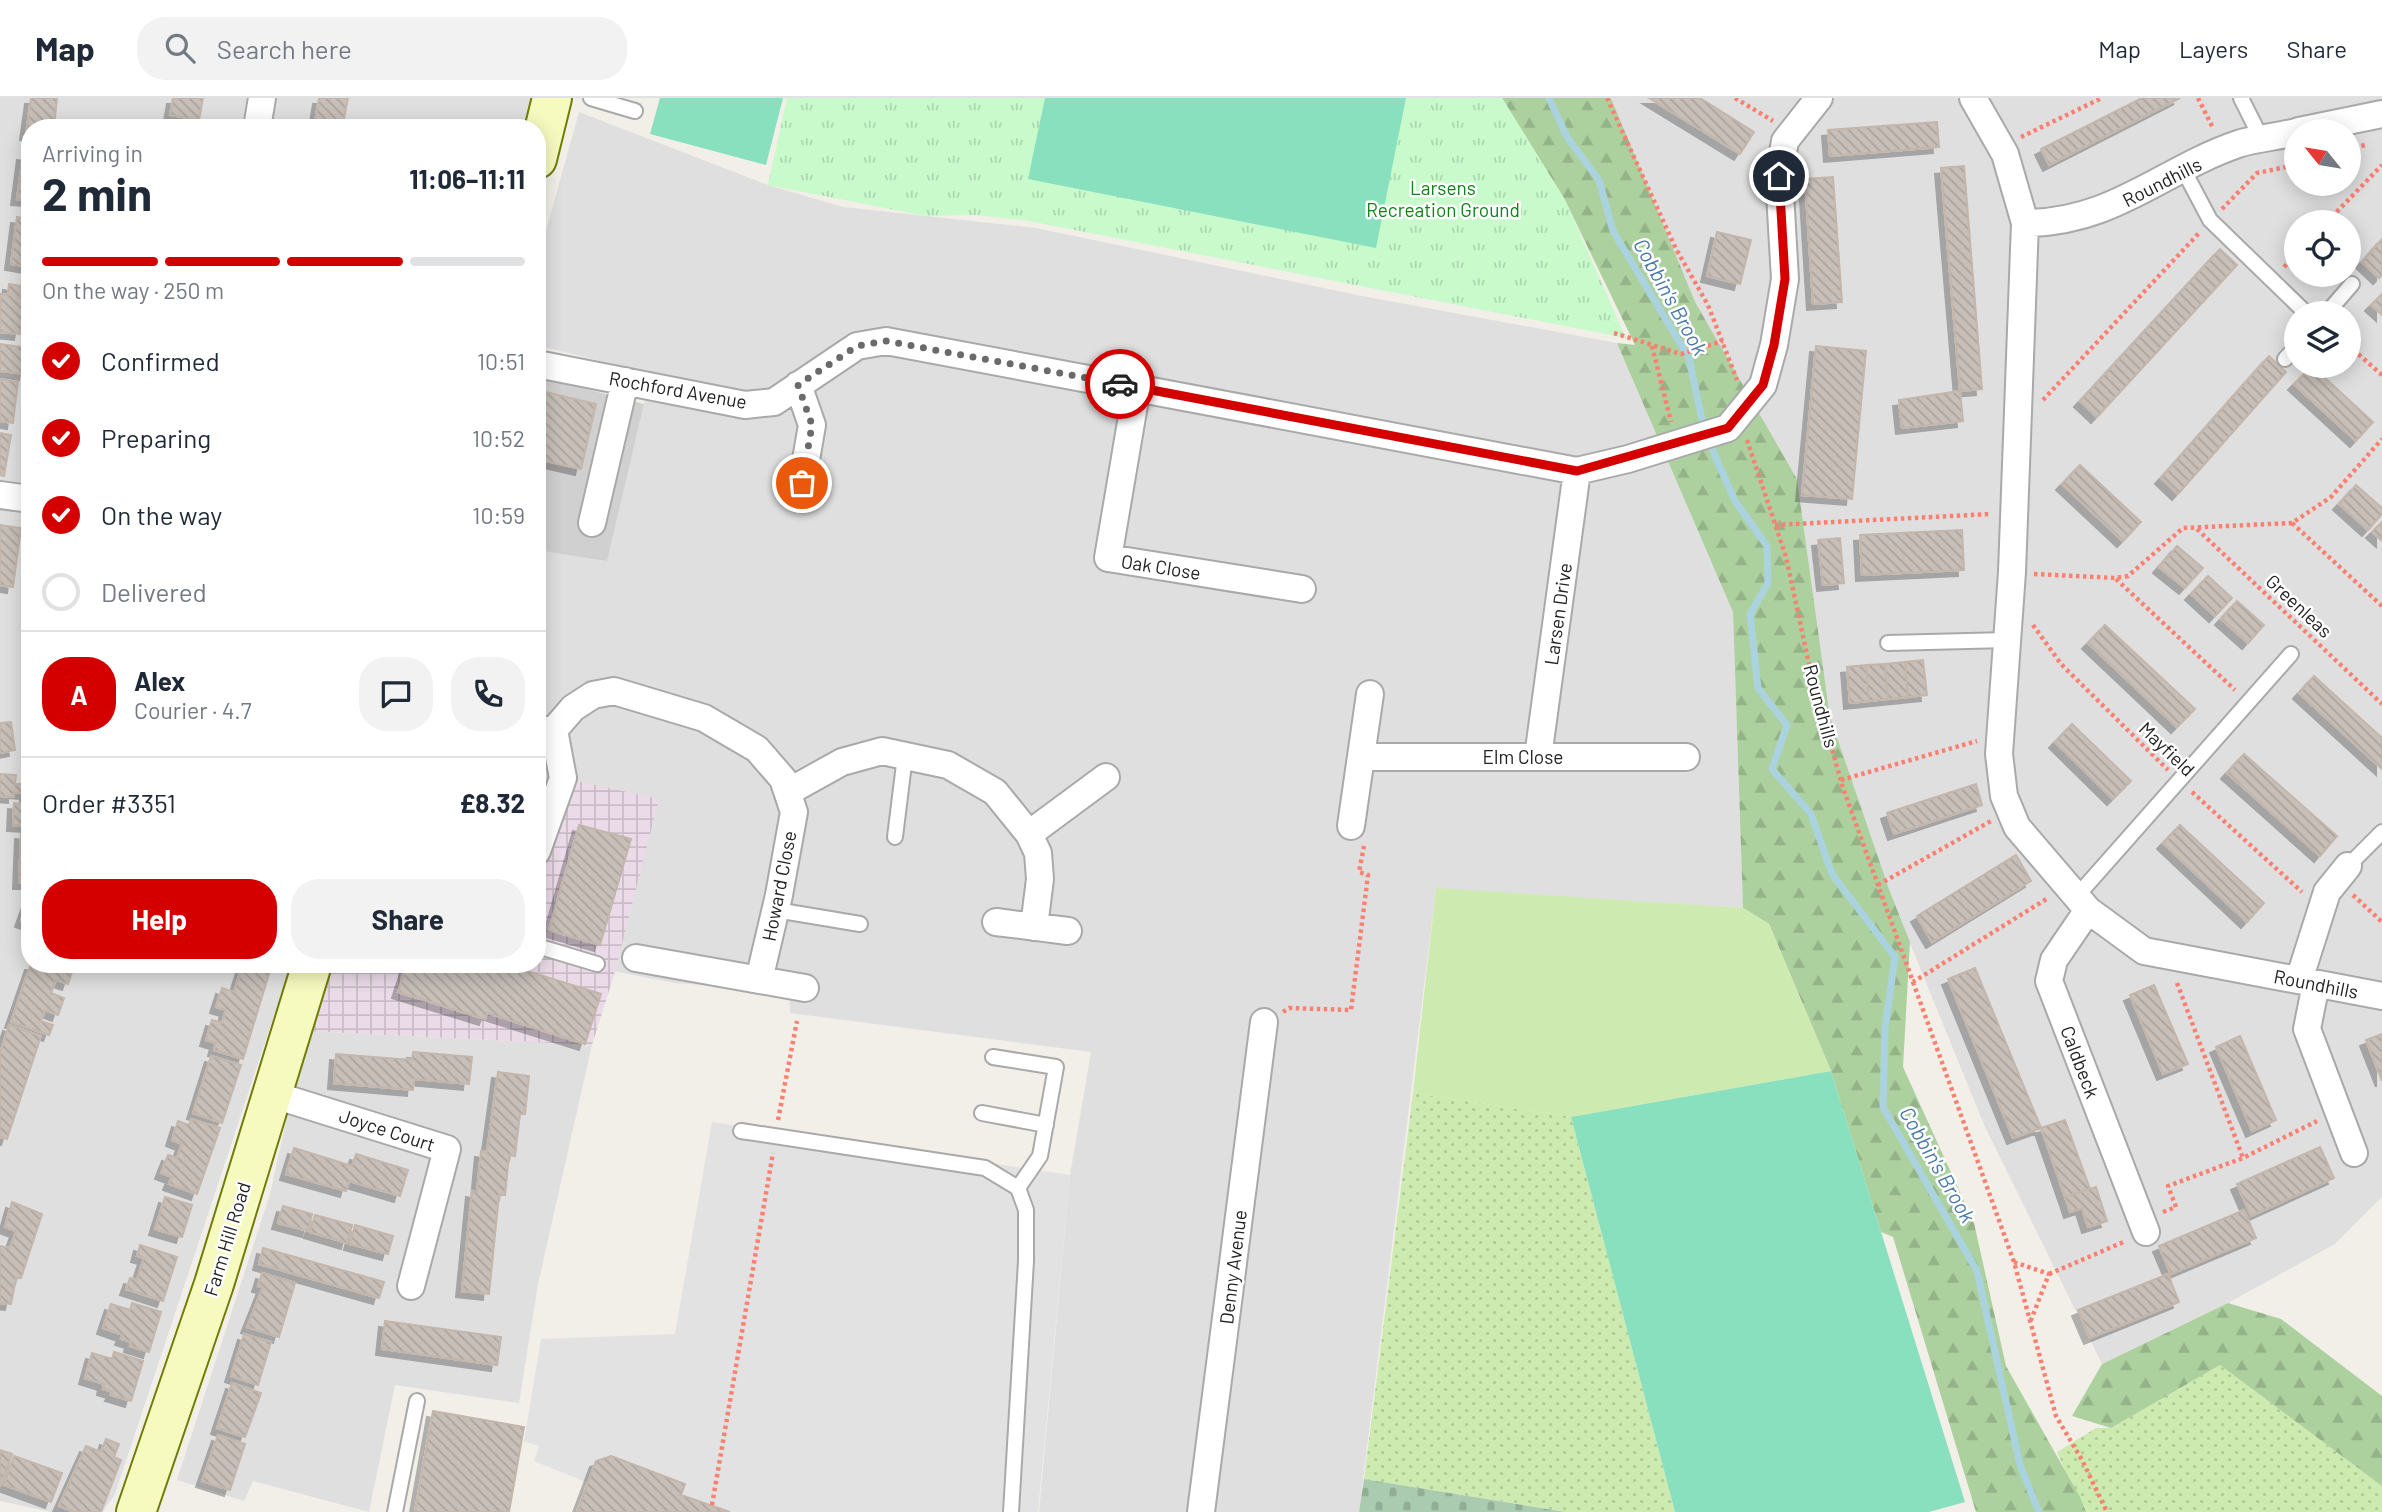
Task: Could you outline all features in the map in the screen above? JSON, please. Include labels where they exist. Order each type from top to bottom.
[{"type":"street","points":[[258,119],[262,98]]},
{"type":"street","points":[[546,122],[552,98]]},
{"type":"street","points":[[1738,417],[1763,385],[1774,345],[1785,279],[1779,176],[1785,141],[1819,98]]},
{"type":"street","name":"Roundhills","points":[[1973,98],[2001,146],[2025,223],[2015,513],[1999,754],[2004,796],[2017,827],[2078,897],[2144,951],[2382,996]]},
{"type":"street","name":"Roundhills","points":[[2359,119],[2382,114]]},
{"type":"street","name":"Roundhills","points":[[2025,223],[2054,223],[2121,203],[2224,150],[2284,135]]},
{"type":"street","name":"Rochford Avenue","points":[[546,366],[745,405],[774,402],[857,346],[886,341],[1577,471],[1678,443],[1738,417]]},
{"type":"street","points":[[592,523],[625,381]]},
{"type":"street","points":[[798,385],[812,425],[802,483]]},
{"type":"street","name":"Oak Close","points":[[1138,387],[1108,558],[1302,589]]},
{"type":"street","name":"Larsen Drive","points":[[1538,757],[1577,471]]},
{"type":"street","points":[[0,495],[21,498]]},
{"type":"street","name":"Howard Close","points":[[546,826],[563,778],[546,730],[593,695],[614,691],[704,718],[757,749],[783,779],[794,811],[760,980]]},
{"type":"street","points":[[1351,826],[1370,694]]},
{"type":"street","points":[[788,792],[842,762],[882,751],[948,765],[995,792],[1030,834],[1038,853],[1040,879],[1034,927]]},
{"type":"street","name":"Elm Close","points":[[1361,757],[1686,757]]},
{"type":"street","points":[[1030,834],[1106,777]]},
{"type":"street","points":[[2342,873],[2327,892],[2322,909],[2307,982],[2307,1029],[2336,1112],[2354,1153]]},
{"type":"street","name":"Caldbeck","points":[[2078,897],[2054,960],[2049,981],[2143,1227]]},
{"type":"street","points":[[996,922],[1068,931]]},
{"type":"street","points":[[636,958],[805,988]]},
{"type":"street","name":"Farm Hill Road","points":[[136,1512],[214,1284],[309,973]]},
{"type":"street","name":"Denny Avenue","points":[[1201,1512],[1264,1023]]},
{"type":"street","name":"Joyce Court","points":[[271,1094],[447,1149],[411,1286]]},
{"type":"lane","points":[[591,98],[635,111]]},
{"type":"lane","points":[[2242,98],[2262,140]]},
{"type":"lane","points":[[2183,169],[2210,220],[2293,301]]},
{"type":"lane","points":[[2337,301],[2349,287]]},
{"type":"lane","points":[[1888,643],[2008,640]]},
{"type":"lane","points":[[2078,897],[2291,654]]},
{"type":"lane","points":[[895,837],[905,756]]},
{"type":"lane","points":[[2342,873],[2382,832]]},
{"type":"lane","points":[[776,910],[860,925]]},
{"type":"lane","points":[[546,949],[597,964]]},
{"type":"lane","points":[[993,1057],[1056,1067],[1040,1156],[1018,1188]]},
{"type":"lane","points":[[982,1113],[1046,1125]]},
{"type":"lane","points":[[741,1131],[985,1168],[1018,1188],[1026,1210],[1026,1261],[1012,1512]]},
{"type":"lane","points":[[395,1512],[417,1401]]},
{"type":"path","name":"Roundhills","points":[[1607,98],[1676,249],[1708,305],[1723,341],[1738,417],[1786,556],[1812,678],[1841,779],[2014,1262],[2056,1416],[2082,1460],[2107,1512]]},
{"type":"path","points":[[1735,98],[1792,132]]},
{"type":"path","points":[[2001,146],[2102,98]]},
{"type":"path","points":[[2198,98],[2224,150]]},
{"type":"path","points":[[2339,210],[2382,165]]},
{"type":"path","points":[[2019,407],[2041,402],[2049,396],[2210,220],[2257,173],[2284,167]]},
{"type":"path","points":[[1614,333],[1681,354],[1723,341]]},
{"type":"path","points":[[1652,345],[1678,443]]},
{"type":"path","points":[[2361,356],[2382,375]]},
{"type":"path","points":[[2011,583],[2128,576],[2183,528],[2294,521],[2331,497],[2382,439]]},
{"type":"path","points":[[1775,525],[2015,513]]},
{"type":"path","points":[[2294,521],[2382,606]]},
{"type":"path","name":"Greenleas","points":[[2197,529],[2382,704]]},
{"type":"path","points":[[2115,578],[2248,703]]},
{"type":"path","name":"Mayfield","points":[[2011,583],[2061,664],[2179,781],[2322,909]]},
{"type":"path","points":[[1841,779],[2001,734]]},
{"type":"path","points":[[1878,885],[2010,810]]},
{"type":"path","points":[[1264,1023],[1289,1007],[1351,1010],[1368,875],[1359,873],[1367,831],[1351,826]]},
{"type":"path","points":[[2342,873],[2382,922]]},
{"type":"path","points":[[1913,982],[2078,897]]},
{"type":"path","points":[[2167,956],[2243,1158]]},
{"type":"path","points":[[712,1505],[797,1021]]},
{"type":"path","points":[[2031,1321],[2049,1274],[2143,1227],[2176,1207],[2168,1186],[2243,1158],[2336,1112]]},
{"type":"path","points":[[2014,1262],[2049,1274]]},
{"type":"shaded area","points":[[0,98],[537,98],[531,119],[21,119],[21,973],[288,973],[115,1494],[103,1512],[51,1512],[0,1501]]},
{"type":"shaded area","points":[[1611,98],[2382,98],[2382,1197],[2335,1244],[2228,1303],[2102,1364],[1985,1127],[1885,882],[1830,717],[1797,479],[1693,304]]},
{"type":"shaded area","points":[[579,112],[768,185],[843,207],[1036,228],[1362,296],[1617,343],[1688,501],[1733,612],[1743,908],[1436,889],[1359,1512],[1039,1512],[1070,1175],[1091,1052],[790,1013],[789,991],[675,983],[613,971],[546,865],[546,551],[607,560],[651,374],[546,347],[546,231]]},
{"type":"shaded area","points":[[546,378],[644,404],[607,561],[546,551]]},
{"type":"shaded area","points":[[563,778],[659,799],[614,975],[592,1045],[306,1031],[324,973],[546,973],[546,826]]},
{"type":"shaded area","points":[[306,1031],[592,1045],[538,1284],[519,1403],[395,1385],[369,1512],[253,1481],[244,1501],[177,1480],[270,1194]]},
{"type":"shaded area","points":[[712,1122],[1070,1175],[1038,1512],[732,1512],[681,1495],[684,1484],[612,1456],[596,1461],[588,1483],[534,1461],[539,1446],[524,1441],[541,1339],[675,1334]]},
{"type":"green space","points":[[660,98],[783,98],[766,165],[650,134]]},
{"type":"green space","name":"Larsens Recreation Ground","points":[[787,98],[1502,98],[1565,200],[1626,338],[1029,221],[977,215],[926,216],[768,185]]},
{"type":"green space","points":[[1045,98],[1406,98],[1376,248],[1028,179]]},
{"type":"green space","points":[[1502,98],[1611,98],[1695,302],[1797,479],[1830,717],[1910,942],[1903,1067],[1974,1223],[2006,1366],[2086,1512],[1976,1512],[1893,1237],[1881,1232],[1831,1071],[1769,924],[1743,908],[1733,612],[1617,343],[1635,345],[1565,200]]},
{"type":"green space","points":[[1436,888],[1743,908],[1769,924],[1831,1071],[1571,1117],[1413,1093]]},
{"type":"green space","points":[[1831,1071],[1965,1502],[1929,1512],[1675,1512],[1571,1117]]},
{"type":"green space","points":[[1413,1093],[1571,1117],[1675,1512],[1566,1512],[1364,1479]]},
{"type":"green space","points":[[2228,1303],[2281,1319],[2382,1396],[2382,1486],[2220,1365],[2111,1428],[2072,1416],[2102,1364]]},
{"type":"green space","points":[[2220,1365],[2382,1486],[2382,1512],[2083,1512],[2057,1452],[2096,1428],[2111,1428]]},
{"type":"green space","points":[[1364,1479],[1553,1510],[1566,1512],[1359,1512]]},
{"type":"building","points":[[31,98],[57,98],[55,119],[28,119]]},
{"type":"building","points":[[173,98],[203,98],[199,119],[170,115]]},
{"type":"building","points":[[319,98],[348,98],[344,119],[316,119]]},
{"type":"building","points":[[1649,98],[1700,98],[1754,132],[1740,154]]},
{"type":"building","points":[[2142,98],[2180,98],[2049,165],[2041,149]]},
{"type":"building","points":[[1937,122],[1939,147],[1830,156],[1828,130]]},
{"type":"building","points":[[1964,166],[1982,389],[1960,391],[1941,168]]},
{"type":"building","points":[[21,169],[21,199],[17,199]]},
{"type":"building","points":[[1833,177],[1842,302],[1813,304],[1805,179]]},
{"type":"building","points":[[17,217],[21,218],[21,266],[11,264]]},
{"type":"building","points":[[1717,232],[1751,240],[1740,284],[1707,276]]},
{"type":"building","points":[[2382,239],[2382,275],[2379,278],[2362,262]]},
{"type":"building","points":[[2220,249],[2237,265],[2097,417],[2080,401]]},
{"type":"building","points":[[9,284],[21,286],[20,334],[0,332],[1,294],[8,295]]},
{"type":"building","points":[[2382,294],[2382,315],[2371,305]]},
{"type":"building","points":[[0,344],[21,347],[21,374],[0,371]]},
{"type":"building","points":[[1816,346],[1866,351],[1852,499],[1802,495]]},
{"type":"building","points":[[2269,356],[2284,370],[2284,374],[2178,494],[2161,478]]},
{"type":"building","points":[[2300,378],[2325,378],[2373,422],[2356,441],[2294,384]]},
{"type":"building","points":[[0,379],[18,382],[13,423],[0,421]]},
{"type":"building","points":[[1960,391],[1963,421],[1902,428],[1899,400]]},
{"type":"building","points":[[546,392],[596,404],[581,469],[546,461]]},
{"type":"building","points":[[0,433],[11,435],[4,476],[0,475]]},
{"type":"building","points":[[2080,465],[2141,522],[2123,541],[2062,484]]},
{"type":"building","points":[[2356,485],[2382,508],[2382,514],[2368,530],[2339,504]]},
{"type":"building","points":[[2382,522],[2382,541],[2372,532]]},
{"type":"building","points":[[0,525],[21,528],[13,587],[0,585]]},
{"type":"building","points":[[1962,530],[1964,570],[1862,575],[1860,535]]},
{"type":"building","points":[[1840,538],[1844,583],[1823,585],[1818,540]]},
{"type":"building","points":[[2177,546],[2203,568],[2185,588],[2159,567]]},
{"type":"building","points":[[2208,576],[2232,598],[2215,616],[2191,594]]},
{"type":"building","points":[[2237,601],[2264,625],[2248,643],[2221,619]]},
{"type":"building","points":[[2105,625],[2195,709],[2177,727],[2088,643]]},
{"type":"building","points":[[1923,660],[1927,695],[1908,697],[1905,662]]},
{"type":"building","points":[[1905,662],[1908,697],[1888,699],[1885,664]]},
{"type":"building","points":[[1885,664],[1888,699],[1869,701],[1866,665]]},
{"type":"building","points":[[1866,665],[1869,701],[1850,703],[1847,667]]},
{"type":"building","points":[[2314,676],[2382,738],[2382,769],[2299,693]]},
{"type":"building","points":[[11,722],[15,750],[0,753],[0,723]]},
{"type":"building","points":[[2072,724],[2131,781],[2113,799],[2055,742]]},
{"type":"building","points":[[2244,754],[2337,836],[2320,856],[2227,773]]},
{"type":"building","points":[[0,774],[16,775],[15,784],[21,784],[21,793],[14,792],[14,797],[0,796]]},
{"type":"building","points":[[1976,784],[1982,805],[1894,834],[1887,813]]},
{"type":"building","points":[[14,803],[21,804],[21,825],[13,825]]},
{"type":"building","points":[[579,825],[631,839],[600,945],[549,930]]},
{"type":"building","points":[[2180,825],[2264,903],[2247,922],[2163,843]]},
{"type":"building","points":[[21,833],[21,883],[19,883]]},
{"type":"building","points":[[2016,855],[2031,881],[1932,942],[1917,916]]},
{"type":"building","points":[[1975,968],[2041,1128],[2013,1138],[1948,979]]},
{"type":"building","points":[[28,973],[72,973],[68,984],[56,980],[51,993],[64,998],[58,1015],[45,1010],[41,1021],[53,1025],[49,1035],[11,1022]]},
{"type":"building","points":[[240,973],[269,973],[243,1059],[214,1050],[216,1043],[206,1040],[212,1020],[222,1023],[226,1010],[216,1007],[222,988],[234,992]]},
{"type":"building","points":[[404,973],[534,973],[601,994],[585,1044],[487,1013],[485,1019],[398,992]]},
{"type":"building","points":[[2154,985],[2188,1064],[2163,1074],[2130,995]]},
{"type":"building","points":[[9,1025],[41,1036],[7,1139],[0,1137],[0,1053]]},
{"type":"building","points":[[2382,1034],[2382,1081],[2366,1040]]},
{"type":"building","points":[[2240,1036],[2276,1120],[2252,1131],[2216,1047]]},
{"type":"building","points":[[413,1052],[472,1057],[469,1084],[414,1079],[413,1090],[334,1083],[336,1054],[412,1060]]},
{"type":"building","points":[[211,1056],[241,1065],[222,1123],[193,1113]]},
{"type":"building","points":[[498,1072],[529,1076],[525,1114],[520,1114],[515,1156],[509,1155],[505,1195],[499,1195],[489,1294],[462,1291],[472,1191],[477,1192],[481,1151],[487,1152]]},
{"type":"building","points":[[191,1119],[220,1128],[197,1194],[169,1184],[172,1177],[161,1173],[168,1155],[177,1158],[182,1144],[172,1140],[178,1121],[189,1125]]},
{"type":"building","points":[[2065,1120],[2090,1189],[2065,1197],[2041,1128]]},
{"type":"building","points":[[2320,1147],[2334,1178],[2251,1216],[2237,1184]]},
{"type":"building","points":[[294,1148],[352,1166],[356,1154],[408,1170],[400,1196],[349,1181],[346,1191],[286,1174]]},
{"type":"building","points":[[2096,1187],[2107,1221],[2088,1227],[2082,1208],[2070,1212],[2065,1197]]},
{"type":"building","points":[[165,1197],[192,1205],[182,1237],[155,1229]]},
{"type":"building","points":[[12,1202],[42,1214],[21,1278],[16,1278],[11,1304],[0,1303],[0,1246],[10,1248],[16,1231],[5,1227]]},
{"type":"building","points":[[283,1206],[312,1214],[308,1231],[278,1223]]},
{"type":"building","points":[[2244,1210],[2256,1238],[2171,1274],[2159,1246]]},
{"type":"building","points":[[315,1215],[352,1225],[347,1243],[310,1232]]},
{"type":"building","points":[[355,1225],[393,1236],[388,1254],[350,1244]]},
{"type":"building","points":[[140,1245],[177,1257],[163,1301],[126,1289],[130,1278],[137,1280],[144,1258],[137,1256]]},
{"type":"building","points":[[263,1248],[384,1282],[379,1298],[259,1264]]},
{"type":"building","points":[[262,1273],[295,1283],[279,1337],[247,1327],[263,1287],[258,1286]]},
{"type":"building","points":[[2168,1274],[2179,1302],[2090,1338],[2078,1310]]},
{"type":"building","points":[[132,1303],[161,1312],[149,1352],[130,1346],[131,1342],[121,1339],[123,1335],[103,1328],[111,1304],[130,1310]]},
{"type":"building","points":[[385,1321],[501,1337],[497,1365],[382,1349]]},
{"type":"building","points":[[244,1334],[271,1342],[258,1385],[231,1376]]},
{"type":"building","points":[[114,1352],[143,1361],[131,1401],[111,1395],[113,1392],[103,1389],[104,1384],[85,1378],[92,1353],[112,1359]]},
{"type":"building","points":[[232,1383],[261,1393],[245,1437],[217,1428]]},
{"type":"building","points":[[433,1411],[524,1427],[509,1512],[415,1512]]},
{"type":"building","points":[[218,1435],[245,1444],[230,1490],[202,1481]]},
{"type":"building","points":[[106,1439],[119,1444],[114,1457],[121,1460],[101,1512],[75,1512],[59,1506],[86,1446],[101,1452]]},
{"type":"building","points":[[0,1450],[12,1454],[1,1485],[0,1484]]},
{"type":"building","points":[[14,1456],[62,1473],[51,1502],[4,1485]]},
{"type":"building","points":[[611,1456],[685,1484],[681,1495],[730,1512],[577,1512],[596,1461]]},
{"type":"waterway","name":"Cobbin's Brook","points":[[1549,98],[1567,137],[1599,180],[1613,231],[1689,358],[1704,429]]},
{"type":"waterway","name":"Cobbin's Brook","points":[[1708,440],[1735,501],[1767,546],[1768,583],[1750,614],[1758,688],[1787,725],[1772,769],[1811,814],[1832,874],[1895,957],[1885,1028],[1883,1107],[1977,1271],[2020,1465],[2039,1512]]},
{"type":"way so far","points":[[802,483],[812,425],[798,385],[857,346],[886,341],[1120,384]]},
{"type":"route","points":[[1120,384],[1577,471],[1628,459],[1728,428],[1763,385],[1774,345],[1785,279],[1779,176]]}]
